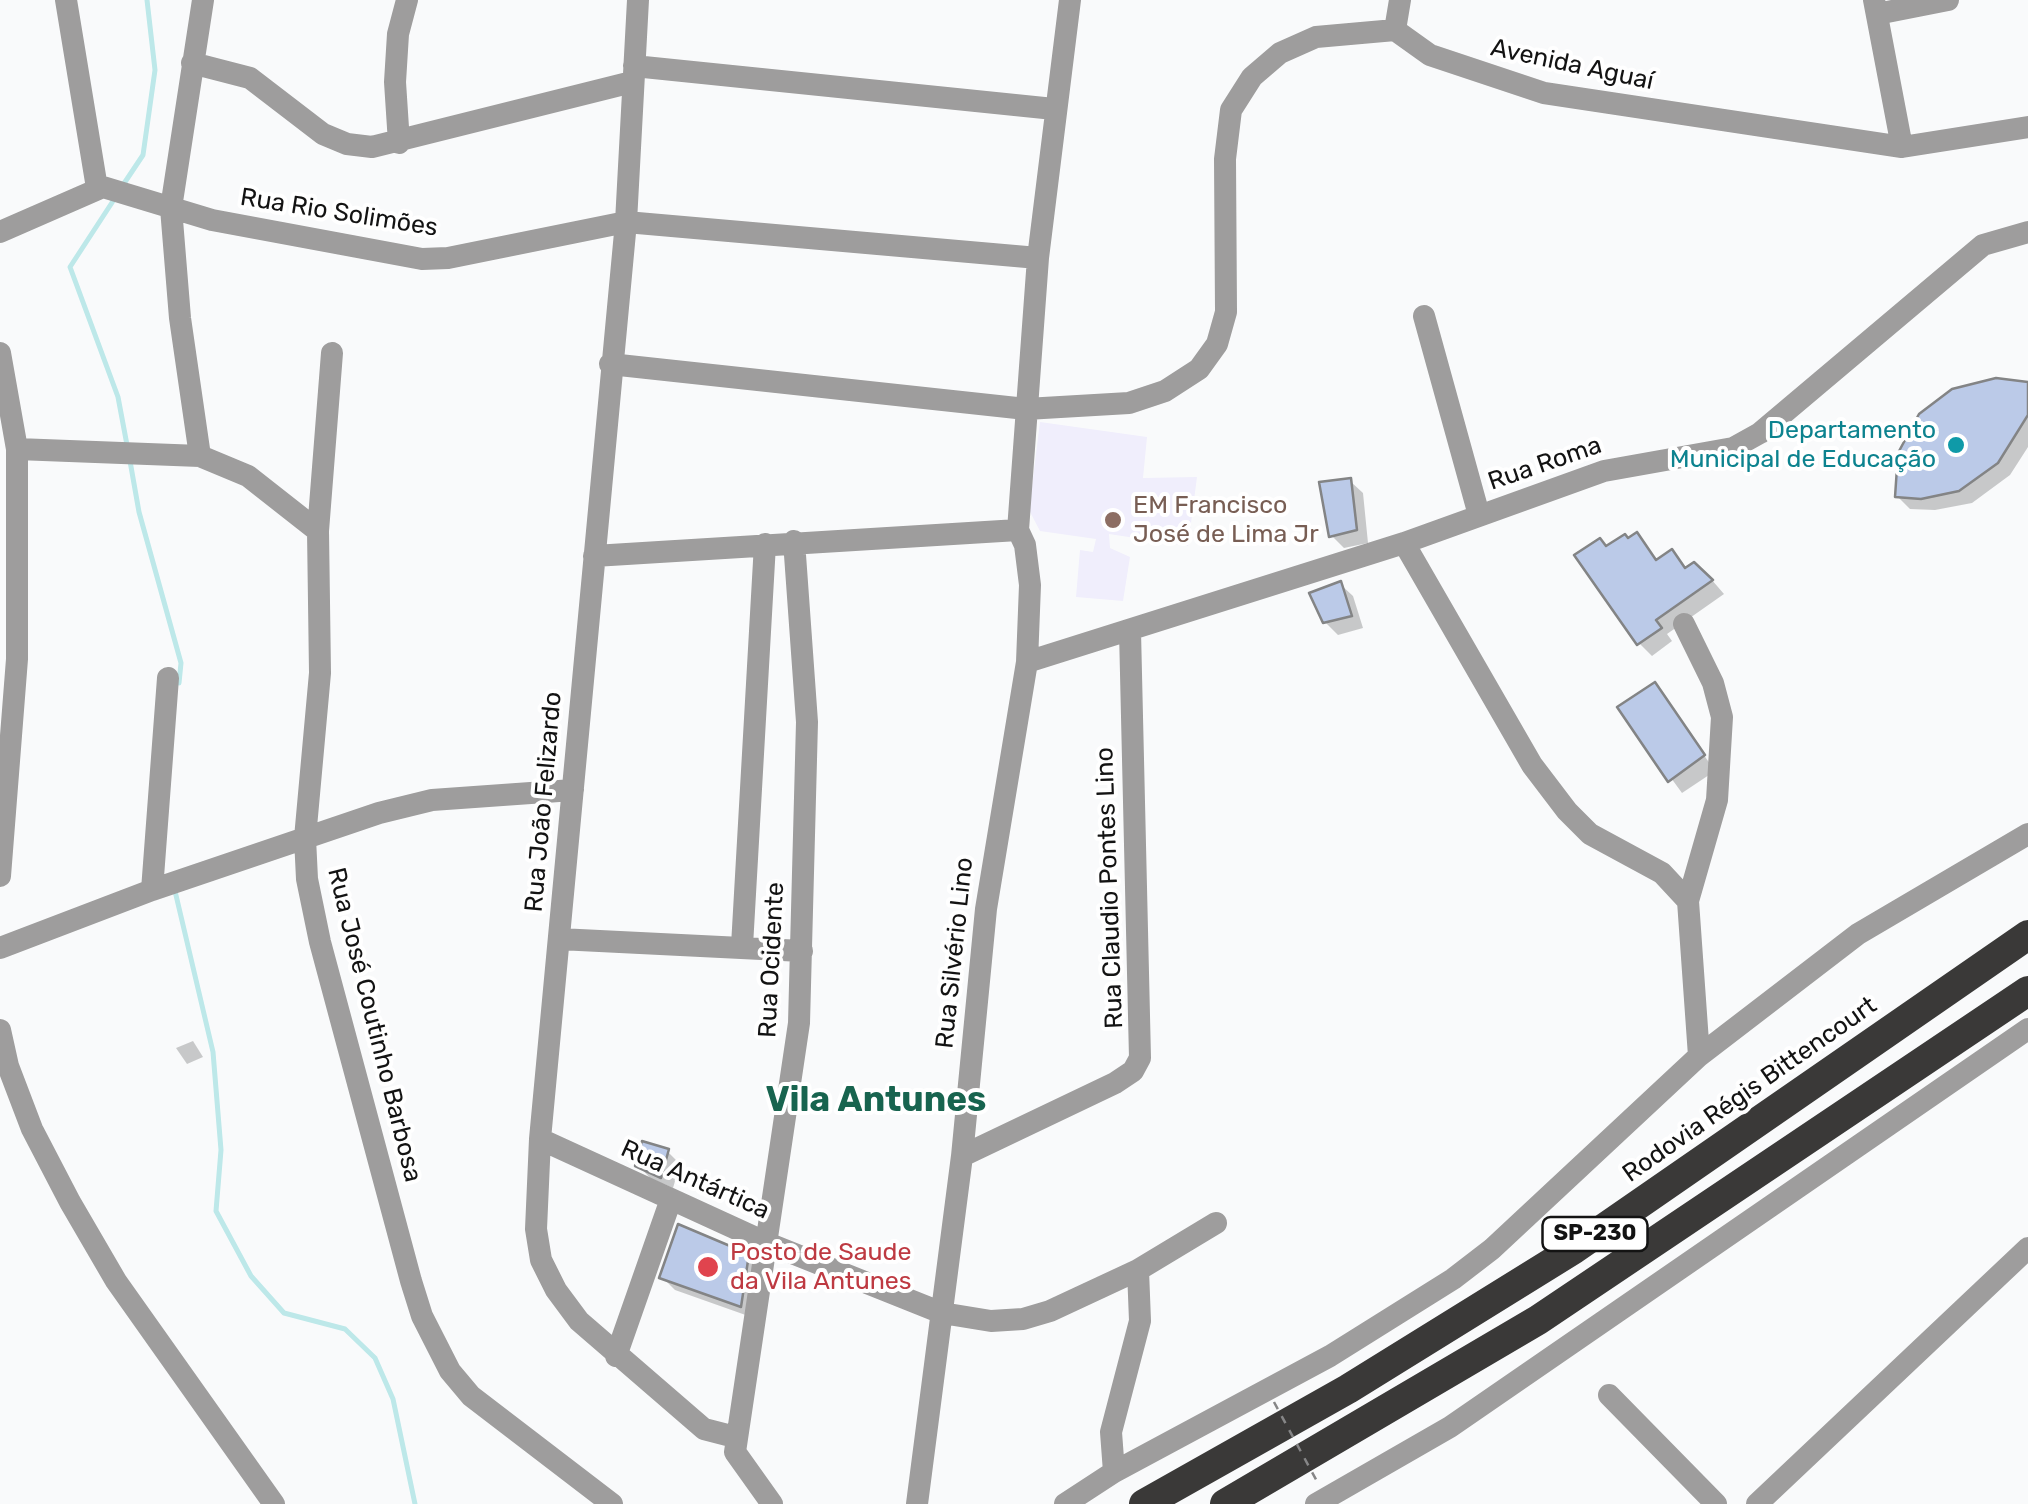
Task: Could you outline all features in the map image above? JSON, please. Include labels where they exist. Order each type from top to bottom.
[{"type":"highway","name":"Rodovia Régis Bittencourt","points":[[1144,1504],[1348,1389],[1559,1259],[2028,935]]},
{"type":"highway","name":"SP-230","points":[[1225,1504],[1538,1320],[2028,990]]},
{"type":"street","points":[[0,232],[103,188],[66,0]]},
{"type":"street","points":[[200,456],[180,318],[171,208],[203,0]]},
{"type":"street","points":[[399,142],[395,82],[407,0]]},
{"type":"street","name":"Rua João Felizardo","points":[[638,0],[626,222],[540,1138],[536,1229],[542,1260],[556,1290],[578,1320],[704,1429],[736,1437]]},
{"type":"street","name":"Rua Silvério Lino","points":[[917,1504],[962,1156],[991,873],[1027,662],[1030,585],[1025,544],[1018,530],[1038,258],[1070,0]]},
{"type":"street","points":[[610,364],[1026,408],[1129,403],[1164,391],[1199,369],[1217,344],[1226,312],[1225,158],[1232,110],[1252,78],[1280,53],[1316,38],[1395,30],[1400,0]]},
{"type":"street","points":[[1902,147],[1875,7],[1948,0]]},
{"type":"street","name":"Avenida Aguaí","points":[[1395,30],[1430,55],[1544,93],[1902,147],[2028,127]]},
{"type":"street","points":[[192,63],[250,78],[324,134],[346,144],[399,142],[633,74],[1054,110]]},
{"type":"street","name":"Rua Rio Solimões","points":[[103,188],[171,208],[422,258],[448,258],[626,222],[1038,258]]},
{"type":"street","name":"Rua Roma","points":[[1027,662],[1404,542],[1630,464],[1732,448],[1760,433],[1984,245],[2028,232]]},
{"type":"street","points":[[1424,316],[1478,515]]},
{"type":"street","name":"Rua José Coutinho Barbosa","points":[[332,353],[318,532],[321,657],[304,838],[306,879],[320,942],[422,1316],[450,1371],[471,1396],[612,1504]]},
{"type":"street","points":[[0,354],[17,449],[8,568],[17,660],[0,876]]},
{"type":"street","points":[[17,449],[200,456],[248,476],[318,532]]},
{"type":"street","points":[[594,556],[1018,530]]},
{"type":"street","name":"Rua Ocidente","points":[[736,1437],[799,1023],[807,722],[794,541]]},
{"type":"street","points":[[1404,542],[1532,765],[1567,811],[1590,834],[1662,873],[1688,900]]},
{"type":"street","points":[[742,946],[765,544]]},
{"type":"street","points":[[1684,624],[1713,683],[1722,717],[1718,800],[1688,900],[1699,1056]]},
{"type":"street","name":"Rua Claudio Pontes Lino","points":[[962,1156],[1115,1083],[1133,1071],[1140,1058],[1130,631]]},
{"type":"street","points":[[166,886],[168,678]]},
{"type":"street","points":[[0,948],[304,838],[432,800],[573,790]]},
{"type":"street","points":[[1065,1504],[1114,1472],[1330,1356],[1453,1279],[1492,1249],[1699,1056],[1858,934],[2028,834]]},
{"type":"street","points":[[559,939],[802,951]]},
{"type":"street","points":[[1318,1495],[1450,1427],[2028,1029]]},
{"type":"street","points":[[0,1030],[8,1066],[32,1129],[70,1202],[116,1281],[274,1504]]},
{"type":"street","name":"Rua Antártica","points":[[540,1138],[670,1202],[767,1243],[942,1313],[990,1322],[1023,1319],[1138,1270],[1216,1223]]},
{"type":"street","points":[[616,1356],[670,1202]]},
{"type":"street","points":[[1756,1504],[2028,1248]]},
{"type":"street","points":[[1114,1472],[1111,1432],[1140,1321],[1138,1270]]},
{"type":"street","points":[[1609,1395],[1716,1504]]},
{"type":"street","points":[[736,1437],[739,1463],[772,1504]]},
{"type":"path","points":[[1274,1402],[1318,1495]]},
{"type":"shaded area","name":"EM Francisco José de Lima Jr","points":[[1040,422],[1147,437],[1143,478],[1197,477],[1188,546],[1109,534],[1110,548],[1130,557],[1123,601],[1076,597],[1080,550],[1093,552],[1096,539],[1040,531],[1029,510]]},
{"type":"building","name":"Departamento Municipal de Educação","points":[[1996,378],[2028,382],[2028,415],[1998,463],[1959,491],[1921,499],[1895,497],[1898,453],[1919,414],[1952,389]]},
{"type":"building","points":[[1351,478],[1357,530],[1329,537],[1319,482]]},
{"type":"building","points":[[1637,532],[1656,560],[1672,549],[1685,568],[1694,562],[1713,580],[1656,620],[1662,628],[1637,645],[1574,555],[1600,538],[1606,546],[1625,534],[1628,538]]},
{"type":"building","points":[[1341,581],[1352,616],[1323,623],[1309,593]]},
{"type":"building","points":[[1655,682],[1705,755],[1668,782],[1617,707]]},
{"type":"building","points":[[642,1141],[669,1149],[661,1178],[635,1166]]},
{"type":"building","name":"Posto de Saude da Vila Antunes","points":[[678,1224],[749,1254],[741,1307],[659,1278]]},
{"type":"waterway","points":[[123,185],[143,155],[155,70],[147,0]]},
{"type":"waterway","points":[[115,198],[70,267],[118,397],[127,445]]},
{"type":"waterway","points":[[130,461],[139,512],[181,663],[179,683]]},
{"type":"waterway","points":[[175,891],[213,1052],[221,1150],[216,1211],[251,1276],[284,1313],[345,1329],[375,1358],[393,1399],[415,1504]]},
{"type":"place","name":"Departamento Municipal de Educação","points":[[1956,445]]},
{"type":"place","name":"EM Francisco José de Lima Jr","points":[[1113,520]]},
{"type":"place","name":"Posto de Saude da Vila Antunes","points":[[708,1267]]},
{"type":"district","name":"Vila Antunes","points":[[876,1101]]}]
